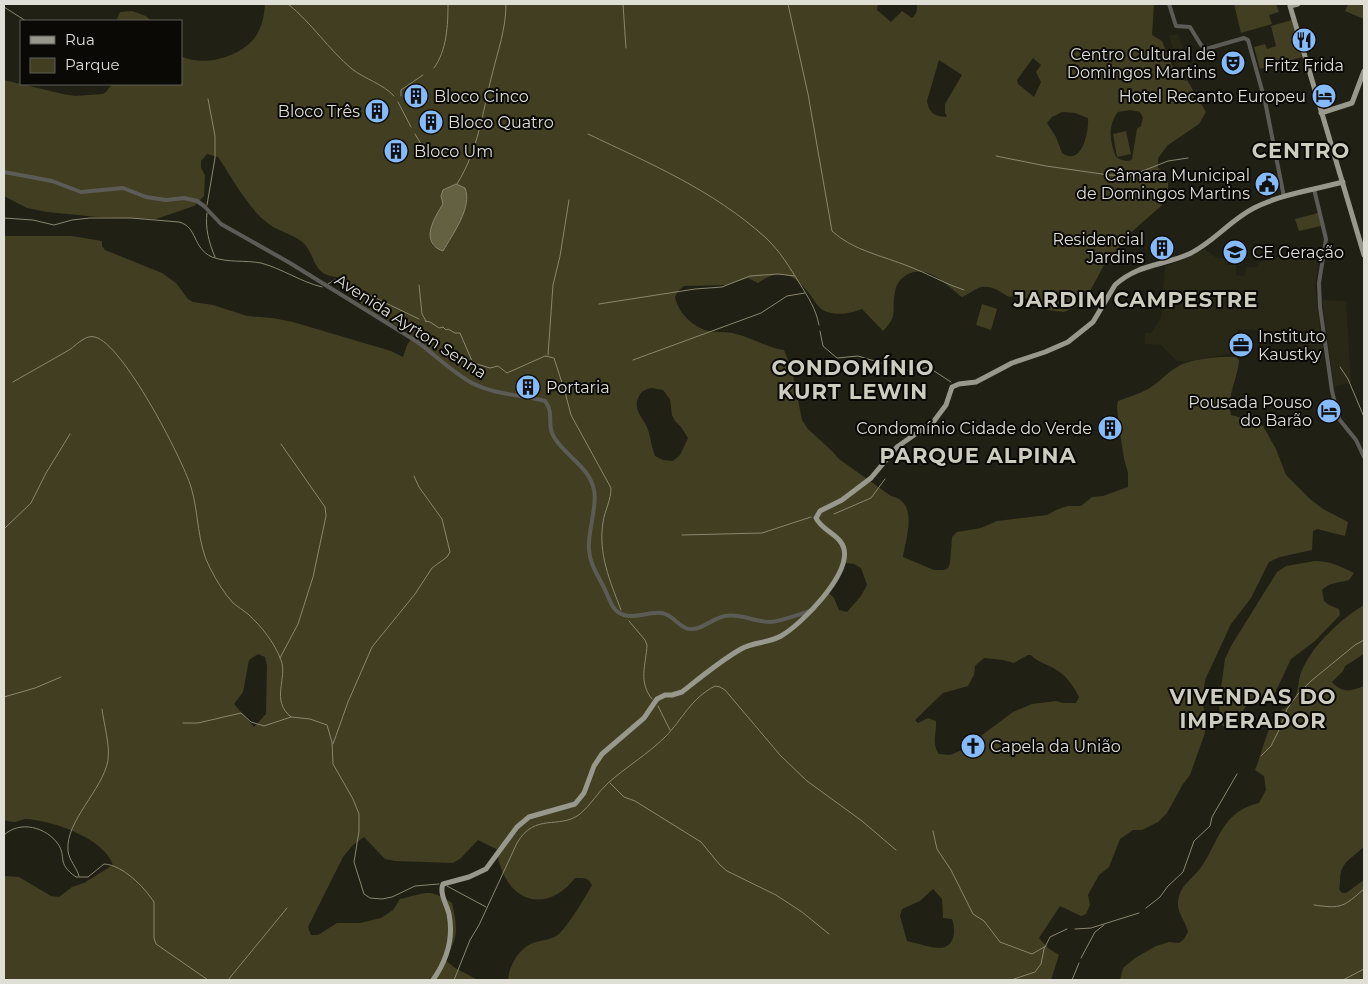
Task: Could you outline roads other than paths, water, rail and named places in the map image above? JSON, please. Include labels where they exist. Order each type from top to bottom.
[{"type":"main road","points":[[1298,4],[1289,5],[1364,255]]},
{"type":"main road","points":[[1321,113],[1352,103],[1364,71]]},
{"type":"main road","points":[[433,980],[446,958],[451,936],[449,914],[441,890],[444,884],[469,877],[486,869],[517,827],[529,817],[569,806],[581,799],[598,759],[644,718],[657,698],[682,692],[742,648],[782,636],[811,611],[829,591],[845,557],[843,546],[835,536],[818,522],[816,518],[820,511],[842,500],[871,478],[897,447],[934,421],[946,405],[952,387],[959,384],[976,382],[1012,363],[1054,349],[1068,342],[1093,322],[1119,281],[1142,268],[1173,261],[1200,249],[1253,208],[1284,197],[1342,182]]},
{"type":"street","points":[[1169,4],[1177,27],[1186,25],[1190,27],[1201,45],[1206,49],[1244,38],[1248,40],[1264,101],[1284,197]]},
{"type":"street","name":"Avenida Ayrton Senna","points":[[4,172],[52,181],[81,192],[123,188],[146,197],[171,200],[184,198],[197,201],[221,224],[290,263],[416,341],[458,375],[495,392],[545,401],[551,412],[550,427],[553,436],[581,465],[593,485],[595,494],[589,550],[592,565],[614,608],[622,615],[663,613],[675,618],[686,629],[692,630],[726,615],[770,622],[811,611]]},
{"type":"street","points":[[1314,190],[1326,239],[1319,272],[1320,306],[1331,384],[1338,419],[1356,440],[1364,457]]},
{"type":"waterway","points":[[288,4],[305,19],[352,69],[385,88],[394,96]]},
{"type":"waterway","points":[[434,68],[444,45],[448,4]]},
{"type":"waterway","points":[[457,184],[470,157],[479,131],[503,31],[506,4]]},
{"type":"waterway","points":[[623,4],[626,48]]},
{"type":"waterway","points":[[788,4],[808,94],[832,231],[858,248],[964,290]]},
{"type":"waterway","points":[[4,7],[24,20]]},
{"type":"waterway","points":[[401,96],[401,90],[423,75]]},
{"type":"waterway","points":[[207,205],[215,158],[215,136],[208,99]]},
{"type":"waterway","points":[[398,102],[411,127]]},
{"type":"waterway","points":[[415,134],[421,144],[432,153]]},
{"type":"waterway","points":[[588,134],[681,179],[746,221],[771,243],[784,260],[811,303],[819,325]]},
{"type":"waterway","points":[[996,156],[1046,166],[1130,176],[1168,161],[1188,158]]},
{"type":"waterway","points":[[548,355],[553,285],[560,256],[569,200]]},
{"type":"waterway","points":[[207,213],[208,235],[215,257]]},
{"type":"waterway","points":[[4,218],[33,220],[54,225],[90,218],[131,218],[179,222],[189,228],[201,248],[212,257],[224,260],[261,263],[322,287]]},
{"type":"waterway","points":[[599,304],[695,289],[722,287],[750,276],[778,274],[795,276]]},
{"type":"waterway","points":[[328,284],[336,279],[419,319]]},
{"type":"waterway","points":[[419,285],[422,314],[426,321]]},
{"type":"waterway","points":[[633,360],[761,313],[787,296],[805,293]]},
{"type":"waterway","points":[[425,321],[439,328],[443,327],[446,330],[460,333],[472,361],[490,368],[498,366],[507,373],[545,356],[554,358],[563,386]]},
{"type":"waterway","points":[[820,331],[823,346],[837,358],[858,356],[904,370],[915,371],[928,367],[951,382]]},
{"type":"waterway","points":[[13,382],[89,337],[95,337],[107,344],[121,359],[164,429],[191,487],[200,539],[212,573],[233,603],[258,624],[278,653],[283,667],[280,697],[285,710],[291,717]]},
{"type":"waterway","points":[[1340,367],[1348,379],[1364,417]]},
{"type":"waterway","points":[[565,392],[571,415],[611,488],[603,522],[602,545],[606,567],[621,610]]},
{"type":"waterway","points":[[4,529],[31,503],[46,473],[70,434]]},
{"type":"waterway","points":[[280,658],[298,624],[313,577],[326,516],[325,507],[281,444]]},
{"type":"waterway","points":[[333,744],[348,702],[372,647],[415,594],[432,568],[447,557],[450,552],[442,519],[419,487],[414,476]]},
{"type":"waterway","points":[[834,514],[871,498],[885,479]]},
{"type":"waterway","points":[[682,535],[762,533],[811,517]]},
{"type":"waterway","points":[[629,621],[647,645],[644,680],[652,699]]},
{"type":"waterway","points":[[1261,756],[1271,746],[1287,709],[1298,694],[1311,681],[1355,645],[1364,640]]},
{"type":"waterway","points":[[4,697],[35,688],[61,677]]},
{"type":"waterway","points":[[454,980],[470,940],[479,925],[517,843],[524,834],[539,824],[564,821],[580,814],[608,783],[658,743],[693,703],[706,691],[715,686],[725,690],[780,755],[807,781],[862,821],[896,850]]},
{"type":"waterway","points":[[658,706],[670,730]]},
{"type":"waterway","points":[[79,876],[68,851],[69,840],[72,828],[99,783],[108,760],[108,741],[102,709]]},
{"type":"waterway","points":[[183,723],[198,723],[241,713],[251,722],[264,726],[291,717],[310,719],[327,725],[332,742],[333,764],[353,799],[359,814],[359,831],[354,862],[364,894],[370,898],[382,899],[392,897],[415,886],[439,884]]},
{"type":"waterway","points":[[1146,908],[1160,897],[1168,886],[1183,872],[1194,841],[1210,826],[1212,817],[1237,774]]},
{"type":"waterway","points":[[610,783],[624,797],[635,801],[701,842],[727,871],[776,895],[802,912],[829,934]]},
{"type":"waterway","points":[[4,835],[10,830],[25,827],[47,833],[61,849],[66,868],[76,877],[88,877],[104,864],[111,865],[126,873],[145,890],[154,902],[154,938],[156,944],[208,980]]},
{"type":"waterway","points":[[933,831],[937,849],[951,870],[973,914],[984,921],[1000,942],[1032,954],[1046,946]]},
{"type":"waterway","points":[[447,886],[486,907]]},
{"type":"waterway","points":[[1314,905],[1331,907],[1342,905],[1364,889]]},
{"type":"waterway","points":[[228,980],[287,908]]},
{"type":"waterway","points":[[1075,929],[1091,928],[1139,913]]},
{"type":"waterway","points":[[1081,958],[1095,932],[1104,925]]},
{"type":"waterway","points":[[1011,980],[1035,972],[1041,964],[1044,949],[1050,937],[1067,929]]},
{"type":"waterway","points":[[1072,980],[1079,963]]},
{"type":"waterway","points":[[1343,980],[1364,969]]},
{"type":"place","name":"Fritz Frida","points":[[1304,40]]},
{"type":"place","name":"Centro Cultural de Domingos Martins","points":[[1233,63]]},
{"type":"place","name":"Bloco Cinco","points":[[416,96]]},
{"type":"place","name":"Hotel Recanto Europeu","points":[[1324,96]]},
{"type":"place","name":"Bloco Três","points":[[377,111]]},
{"type":"place","name":"Bloco Quatro","points":[[431,122]]},
{"type":"place","name":"Bloco Um","points":[[396,151]]},
{"type":"place","name":"Câmara Municipal de Domingos Martins","points":[[1267,184]]},
{"type":"place","name":"Residencial Jardins","points":[[1162,248]]},
{"type":"place","name":"CE Geração","points":[[1235,252]]},
{"type":"place","name":"Instituto Kaustky","points":[[1241,345]]},
{"type":"place","name":"Portaria","points":[[528,387]]},
{"type":"place","name":"Pousada Pouso do Barão","points":[[1329,411]]},
{"type":"place","name":"Condomínio Cidade do Verde","points":[[1110,428]]},
{"type":"place","name":"Capela da União","points":[[973,746]]},
{"type":"district","name":"CENTRO","points":[[1301,151]]},
{"type":"district","name":"JARDIM CAMPESTRE","points":[[1136,300]]},
{"type":"district","name":"CONDOMÍNIO KURT LEWIN","points":[[853,380]]},
{"type":"district","name":"PARQUE ALPINA","points":[[978,456]]},
{"type":"district","name":"VIVENDAS DO IMPERADOR","points":[[1253,709]]}]
